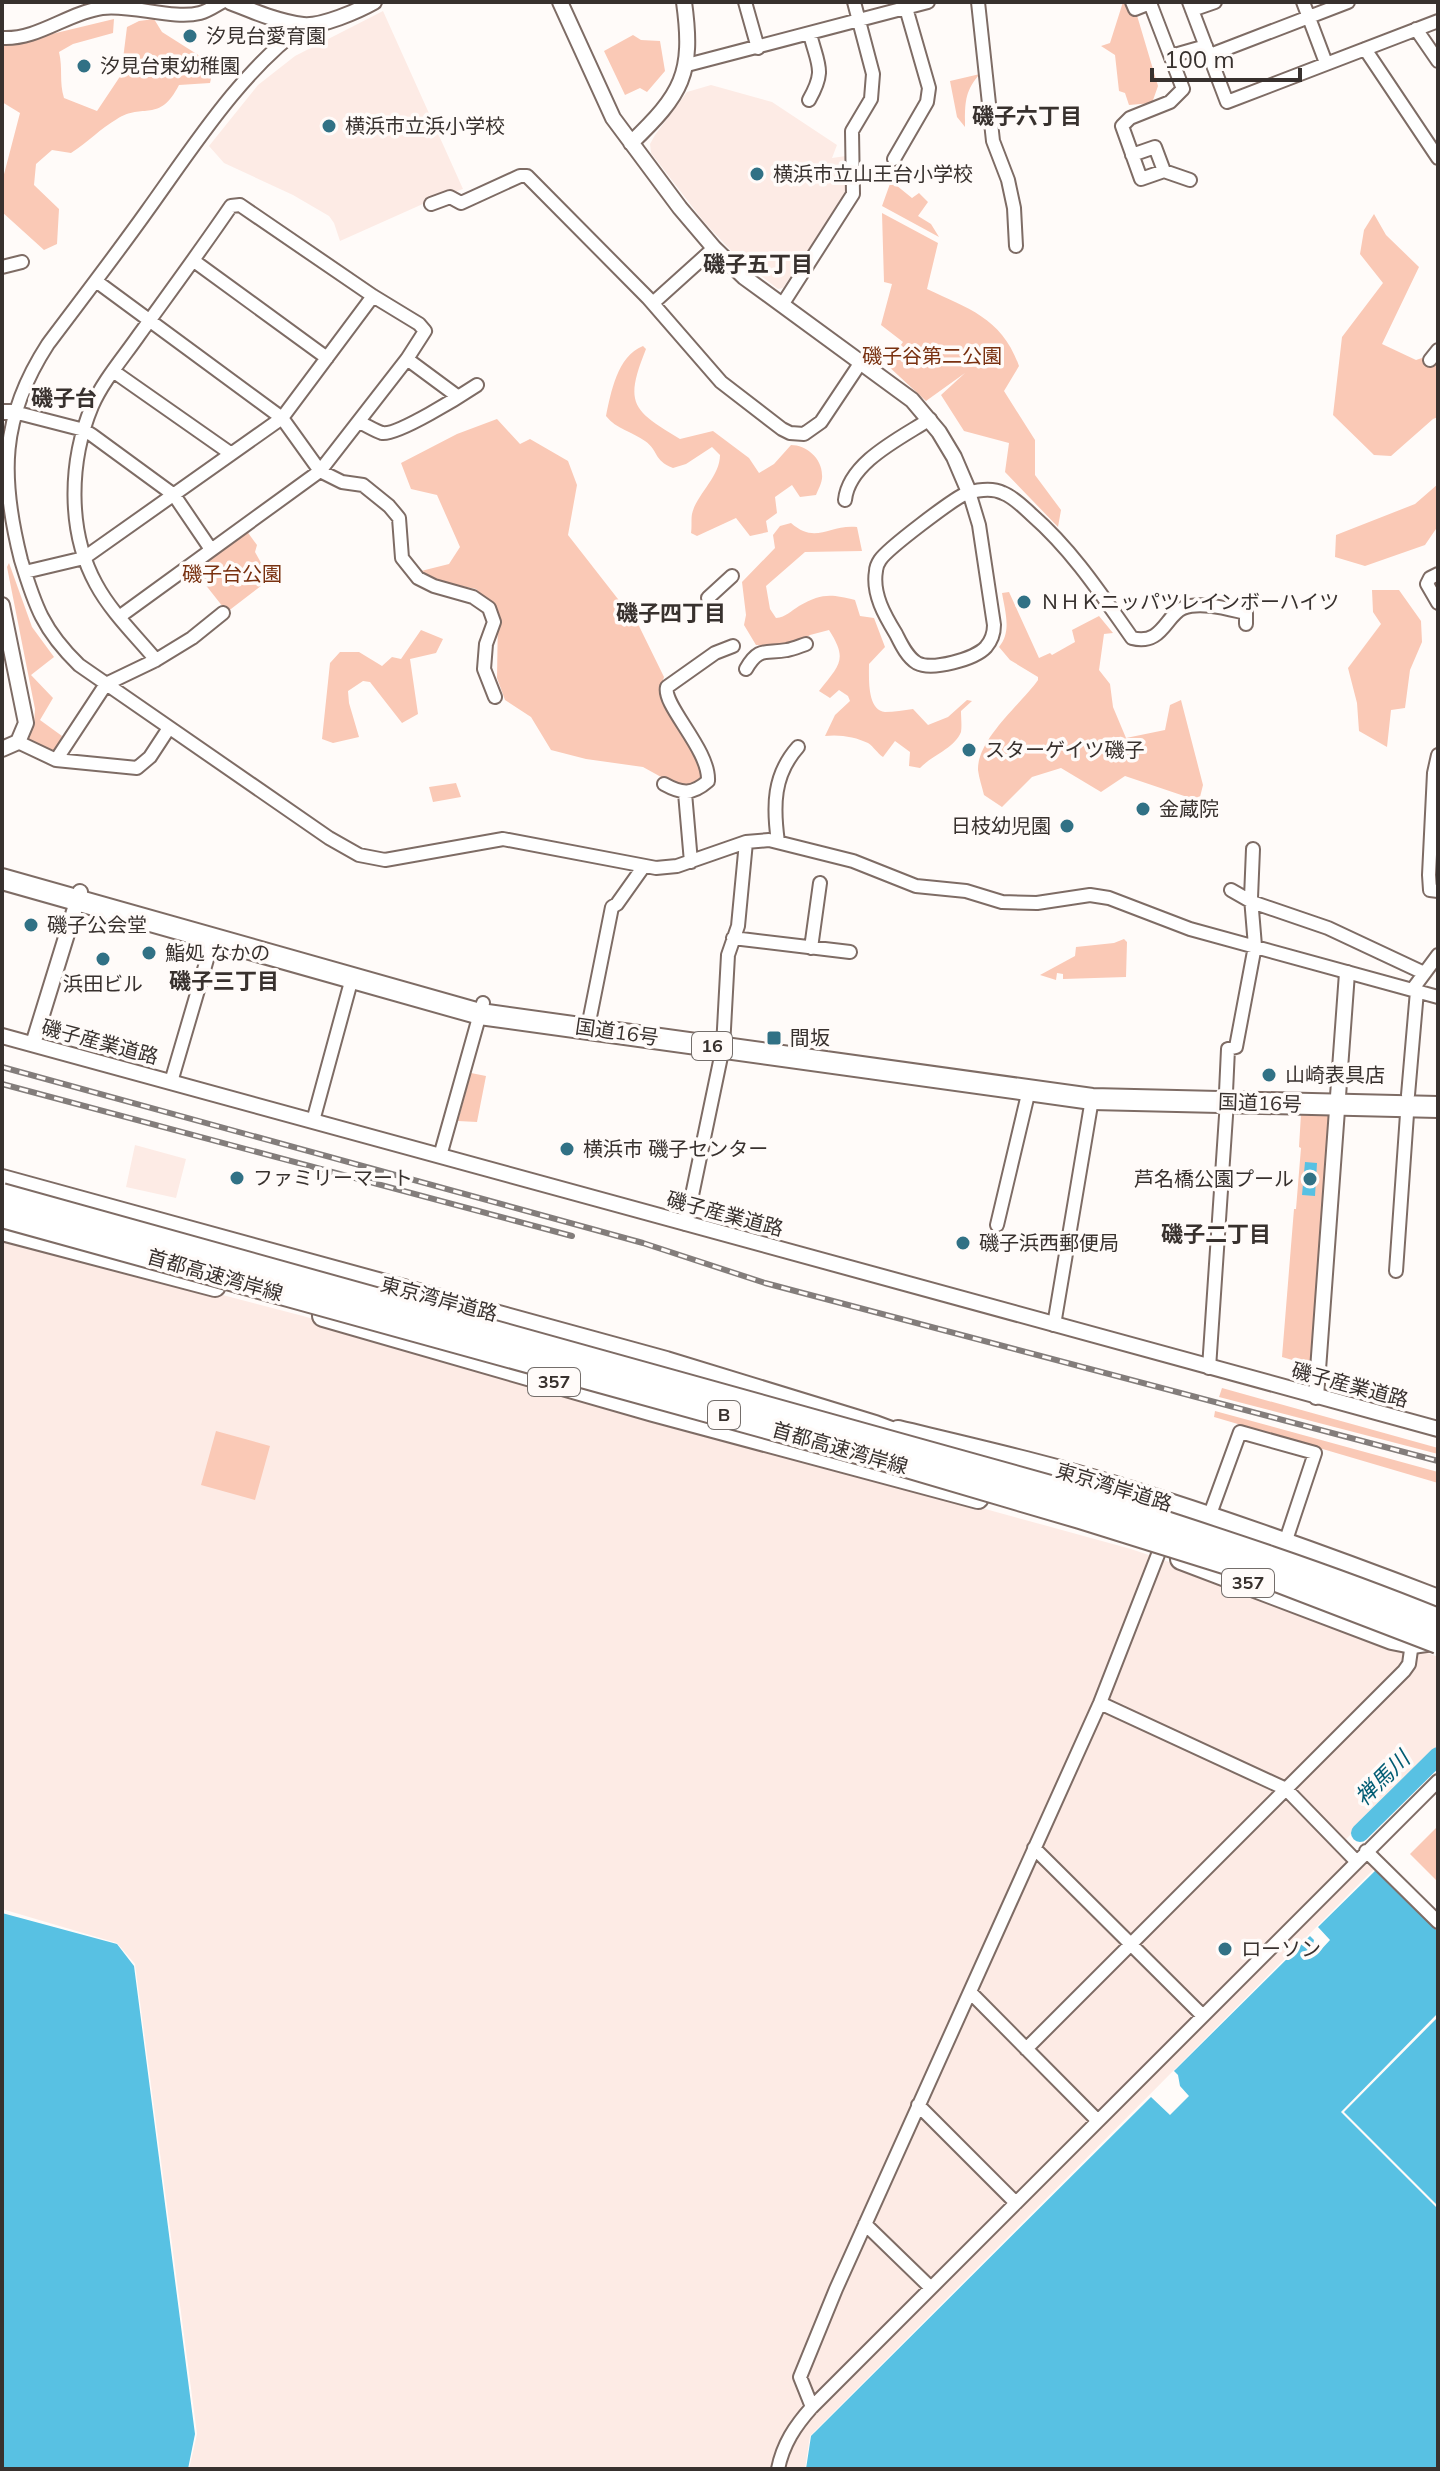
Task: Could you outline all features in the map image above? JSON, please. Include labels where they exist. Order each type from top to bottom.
[{"type":"highway","name":"国道16号","points":[[2,868],[79,897],[213,939],[352,978],[482,1008],[1063,1085],[1227,1097]]},
{"type":"highway","name":"国道16号","points":[[2,879],[79,897],[482,1008],[590,1017],[723,1042],[1092,1099],[1227,1097],[1409,1100],[1438,1096]]},
{"type":"highway","name":"国道16号","points":[[1409,1100],[1438,1107]]},
{"type":"highway","name":"東京湾岸道路","points":[[2,1180],[666,1362],[875,1426],[935,1448]]},
{"type":"highway","name":"首都高速湾岸線","points":[[2,1195],[1079,1495],[1254,1551],[1438,1620]]},
{"type":"highway","points":[[74,1248],[94,1237],[97,1227],[95,1214],[87,1204]]},
{"type":"highway","name":"首都高速湾岸線","points":[[2,1216],[893,1462],[1080,1517],[1253,1571],[1438,1640]]},
{"type":"highway","points":[[152,1269],[141,1260],[137,1248],[140,1239],[149,1230],[164,1225]]},
{"type":"highway","name":"東京湾岸道路","points":[[2,1230],[152,1269],[1159,1552],[1392,1639],[1412,1643],[1438,1640]]},
{"type":"highway","name":"東京湾岸道路","points":[[875,1426],[1037,1464],[1209,1517],[1438,1600]]},
{"type":"highway","name":"東京湾岸道路","points":[[867,1468],[932,1480]]},
{"type":"highway","name":"東京湾岸道路","points":[[1336,1616],[1393,1619],[1400,1610],[1396,1598],[1348,1566]]},
{"type":"street","points":[[2,38],[29,35],[99,9],[122,8],[193,15],[208,11],[222,2]]},
{"type":"street","points":[[230,2],[271,18],[305,25]]},
{"type":"street","points":[[374,2],[361,9],[305,25],[285,40],[236,93],[35,363],[8,412],[4,479],[8,516],[36,611],[55,640],[79,665],[122,698],[359,855],[395,860],[503,839],[656,868],[691,862],[746,842],[778,842],[875,868],[916,886],[966,891],[1002,902],[1037,903],[1090,895],[1109,898],[1190,929],[1438,997]]},
{"type":"street","points":[[560,2],[613,118],[714,248],[744,277],[912,400],[930,419],[954,457],[969,492],[981,535],[993,636],[987,646],[978,652],[941,665],[926,666],[907,654],[882,610],[875,581],[876,568],[885,555],[954,500],[969,492],[986,490],[1002,492],[1047,528],[1077,561],[1132,638],[1138,640],[1162,631],[1179,611],[1200,606],[1246,613],[1246,624]]},
{"type":"street","points":[[631,143],[673,96],[687,65],[689,38],[684,2]]},
{"type":"street","points":[[745,2],[758,48]]},
{"type":"street","points":[[782,305],[853,194],[852,131],[871,99],[873,74],[854,2]]},
{"type":"street","points":[[687,65],[928,2]]},
{"type":"street","points":[[978,2],[993,141],[1008,180],[1014,208],[1016,246]]},
{"type":"street","points":[[1132,2],[1135,9],[1150,3],[1183,89],[1170,102],[1130,118],[1122,126],[1141,179],[1164,171],[1190,180]]},
{"type":"street","points":[[1215,2],[1191,6],[1227,102],[1438,21]]},
{"type":"street","points":[[1303,2],[1326,63]]},
{"type":"street","points":[[1171,56],[1208,50],[1348,2]]},
{"type":"street","points":[[894,159],[927,102],[929,88],[906,8]]},
{"type":"street","points":[[1416,29],[1438,61]]},
{"type":"street","points":[[809,100],[820,82],[821,74],[810,34]]},
{"type":"street","points":[[1365,49],[1436,150]]},
{"type":"street","points":[[1132,155],[1155,147],[1164,171]]},
{"type":"street","points":[[431,204],[450,197],[461,203],[520,176],[527,176],[653,303],[721,382],[790,433],[804,434],[821,422],[861,362]]},
{"type":"street","points":[[119,617],[320,471],[423,335],[424,328],[240,205],[231,206],[113,371],[92,406],[84,430],[74,493],[84,558],[96,585],[119,617],[156,660]]},
{"type":"street","points":[[653,303],[714,248]]},
{"type":"street","points":[[194,261],[327,358]]},
{"type":"street","points":[[2,267],[22,262]]},
{"type":"street","points":[[96,281],[282,418],[320,471],[342,482],[363,485],[395,513],[400,526],[402,558],[418,578],[473,597],[489,608],[494,622],[486,644],[484,669],[495,697]]},
{"type":"street","points":[[25,572],[84,558],[282,418],[373,296]]},
{"type":"street","points":[[407,359],[457,396]]},
{"type":"street","points":[[113,371],[230,453]]},
{"type":"street","points":[[359,422],[387,433],[430,413],[477,385]]},
{"type":"street","points":[[8,412],[84,430],[174,495],[210,548]]},
{"type":"street","points":[[845,500],[846,487],[860,470],[883,449],[930,419]]},
{"type":"street","points":[[1438,574],[1430,578],[1427,584],[1438,603]]},
{"type":"street","points":[[708,598],[732,576]]},
{"type":"street","points":[[2,605],[26,723],[18,742],[2,749]]},
{"type":"street","points":[[56,760],[106,684],[156,660],[192,638],[223,613]]},
{"type":"street","points":[[746,669],[761,652],[773,649],[784,651],[806,644]]},
{"type":"street","points":[[664,784],[691,793],[708,781],[709,773],[690,732],[667,699],[667,687],[715,653],[733,646]]},
{"type":"street","points":[[18,742],[56,760],[141,767],[169,728]]},
{"type":"street","points":[[778,842],[774,809],[785,762],[798,747]]},
{"type":"street","points":[[1438,755],[1434,773],[1429,875],[1430,890],[1438,891]]},
{"type":"street","points":[[685,793],[691,862]]},
{"type":"street","points":[[686,1224],[723,1042],[728,964],[738,926],[746,842]]},
{"type":"street","points":[[1209,1368],[1228,1049],[1236,1047],[1255,946],[1253,849]]},
{"type":"street","points":[[590,1017],[612,907],[644,866]]},
{"type":"street","points":[[811,948],[820,883]]},
{"type":"street","points":[[1231,890],[1252,902],[1328,928],[1424,973]]},
{"type":"street","points":[[33,1044],[79,897]]},
{"type":"street","points":[[733,938],[850,952]]},
{"type":"street","points":[[171,1082],[213,939]]},
{"type":"street","points":[[1396,1271],[1415,991],[1438,955]]},
{"type":"street","points":[[1316,1397],[1347,973]]},
{"type":"street","points":[[313,1121],[352,978]]},
{"type":"street","points":[[440,1156],[482,1008]]},
{"type":"street","name":"磯子産業道路","points":[[2,1036],[1438,1429]]},
{"type":"street","points":[[997,1225],[1029,1090]]},
{"type":"street","points":[[1054,1325],[1092,1099]]},
{"type":"street","points":[[1209,1517],[1240,1432],[1315,1453],[1285,1543]]},
{"type":"street","points":[[812,2407],[800,2377],[865,2224],[1100,1703],[1159,1552]]},
{"type":"street","points":[[1026,2049],[1404,1671],[1412,1654],[1412,1643]]},
{"type":"street","points":[[1100,1703],[1286,1789],[1356,1861]]},
{"type":"street","points":[[778,2469],[786,2441],[812,2407],[1438,1781]]},
{"type":"street","points":[[1034,1848],[1202,2015]]},
{"type":"street","points":[[1366,1851],[1438,1922]]},
{"type":"street","points":[[970,1992],[1097,2120]]},
{"type":"street","points":[[918,2105],[1016,2203]]},
{"type":"street","points":[[865,2224],[931,2288]]},
{"type":"shaded area","name":"横浜市立浜小学校","points":[[383,11],[463,189],[340,241],[329,216],[293,195],[224,163],[209,146],[258,85],[295,56]]},
{"type":"shaded area","name":"横浜市立山王台小学校","points":[[711,85],[772,102],[837,145],[832,158],[846,156],[847,190],[783,288],[778,289],[738,258],[704,222],[651,153],[650,144],[655,135],[687,92]]},
{"type":"shaded area","points":[[135,1145],[186,1159],[176,1198],[126,1187]]},
{"type":"shaded area","points":[[2,1237],[303,1316],[647,1416],[1131,1549],[1357,1626],[1438,1657],[1438,1749],[1346,1839],[1374,1869],[810,2436],[805,2469],[189,2469],[197,2434],[135,1964],[117,1943],[2,1909]]},
{"type":"green space","points":[[1123,2],[1133,2],[1158,86],[1152,103],[1129,105],[1125,93],[1119,91],[1115,55],[1101,46],[1110,43]]},
{"type":"green space","points":[[114,19],[113,33],[73,44],[59,52],[64,98],[97,111],[121,75],[127,27],[154,19],[162,32],[214,65],[210,83],[179,85],[165,104],[126,114],[71,153],[52,150],[36,164],[34,185],[59,209],[57,244],[44,250],[2,212],[2,182],[20,113],[2,102],[2,46]]},
{"type":"green space","points":[[633,35],[641,40],[660,41],[665,71],[647,92],[640,88],[625,95],[604,51]]},
{"type":"green space","points":[[980,74],[968,92],[965,127],[957,117],[950,81]]},
{"type":"green space","points":[[891,181],[912,198],[919,193],[928,202],[918,216],[931,224],[939,237],[882,206]]},
{"type":"green space","name":"磯子谷第二公園","points":[[882,213],[938,243],[927,289],[982,317],[1012,350],[1019,366],[1004,391],[1035,440],[1035,475],[1061,510],[1058,527],[1005,472],[1009,443],[964,431],[941,395],[965,373],[926,401],[887,365],[903,342],[881,325],[892,284],[884,282]]},
{"type":"green space","points":[[1374,214],[1386,235],[1419,267],[1382,344],[1416,360],[1428,356],[1438,363],[1438,417],[1391,456],[1374,455],[1333,415],[1342,337],[1383,283],[1360,254],[1364,230]]},
{"type":"green space","points":[[643,346],[646,349],[634,394],[642,412],[651,420],[680,439],[713,431],[749,458],[759,473],[774,464],[791,445],[802,447],[816,458],[821,469],[822,480],[816,495],[800,497],[792,485],[775,497],[777,513],[766,521],[768,532],[750,536],[736,518],[697,536],[691,533],[694,507],[716,471],[720,455],[712,447],[686,464],[673,468],[662,462],[645,441],[606,416],[621,366]]},
{"type":"green space","points":[[497,419],[520,444],[530,439],[568,461],[577,485],[568,535],[639,626],[664,677],[659,693],[695,754],[705,780],[681,788],[643,767],[586,759],[551,750],[531,717],[505,700],[497,678],[498,614],[476,589],[442,582],[421,571],[449,564],[460,547],[437,495],[411,489],[401,463],[457,434]]},
{"type":"green space","points":[[1438,484],[1438,526],[1425,545],[1365,566],[1335,557],[1336,535],[1415,504]]},
{"type":"green space","points":[[791,523],[815,533],[857,527],[862,551],[805,552],[766,586],[770,609],[776,618],[820,597],[855,600],[860,616],[874,618],[885,647],[869,664],[870,692],[879,710],[913,709],[928,725],[948,717],[967,700],[972,701],[961,711],[958,738],[920,768],[909,766],[910,752],[895,741],[883,757],[863,741],[825,736],[835,715],[850,701],[839,690],[830,698],[819,691],[839,662],[838,648],[829,630],[779,647],[756,645],[744,625],[746,615],[742,582],[775,548],[773,535],[780,526]]},
{"type":"green space","name":"磯子台公園","points":[[246,530],[257,545],[255,552],[270,579],[227,612],[193,569]]},
{"type":"green space","points":[[9,563],[32,627],[54,657],[31,675],[53,698],[40,720],[62,736],[54,753],[24,741],[34,724],[35,709],[7,567]]},
{"type":"green space","points":[[1372,590],[1399,590],[1421,621],[1422,642],[1410,670],[1405,708],[1391,710],[1387,747],[1359,731],[1357,703],[1348,668],[1381,624],[1373,612]]},
{"type":"green space","points":[[1009,592],[1039,658],[1052,655],[1075,642],[1072,630],[1099,616],[1113,633],[1104,634],[1099,670],[1110,684],[1113,707],[1126,738],[1165,730],[1170,705],[1181,700],[1203,785],[1199,801],[1125,776],[1101,792],[1061,768],[1032,777],[1002,807],[984,795],[978,770],[985,746],[1001,722],[1038,680],[1038,677],[1010,660],[999,647],[1006,628],[1002,593]]},
{"type":"green space","points":[[421,630],[443,639],[436,653],[410,659],[418,714],[402,723],[370,682],[363,681],[348,691],[359,737],[333,743],[322,739],[330,663],[340,652],[359,652],[382,666],[392,657],[401,659]]},
{"type":"green space","points":[[456,783],[461,797],[433,802],[429,787]]},
{"type":"green space","points":[[1124,939],[1127,942],[1126,977],[1063,979],[1063,974],[1057,973],[1056,980],[1040,975],[1075,956],[1076,947]]},
{"type":"green space","points":[[471,1073],[486,1076],[477,1122],[458,1121]]},
{"type":"green space","points":[[1301,1114],[1331,1115],[1313,1366],[1282,1357],[1301,1148]]},
{"type":"green space","points":[[1222,1388],[1438,1448],[1438,1454],[1219,1397]]},
{"type":"green space","points":[[1215,1411],[1438,1472],[1438,1483],[1214,1417]]},
{"type":"green space","points":[[216,1431],[270,1446],[255,1500],[201,1485]]},
{"type":"green space","points":[[1438,1826],[1438,1882],[1410,1854]]},
{"type":"water","name":"芦名橋公園プール","points":[[1305,1162],[1317,1163],[1315,1196],[1302,1195]]},
{"type":"water","points":[[1376,1870],[1438,1932],[1438,2013],[1341,2112],[1438,2209],[1438,2469],[806,2469],[811,2436],[1151,2097],[1170,2115],[1189,2096],[1180,2086],[1174,2071],[1310,1936],[1314,1940],[1312,1948],[1318,1953],[1330,1940],[1318,1927]]},
{"type":"water","points":[[2,1913],[117,1944],[134,1966],[195,2434],[188,2469],[2,2469]]},
{"type":"water","points":[[1438,2017],[1438,2206],[1344,2112]]},
{"type":"waterway","name":"禅馬川","points":[[1360,1833],[1438,1756]]},
{"type":"railway","points":[[2,1067],[643,1243],[765,1283],[1438,1461]]},
{"type":"railway","points":[[2,1084],[572,1236]]},
{"type":"place","name":"汐見台愛育園","points":[[190,36]]},
{"type":"place","name":"汐見台東幼稚園","points":[[84,66]]},
{"type":"place","name":"横浜市立浜小学校","points":[[329,126]]},
{"type":"place","name":"横浜市立山王台小学校","points":[[757,174]]},
{"type":"place","name":"ＮＨＫニッパツレインボーハイツ","points":[[1024,602]]},
{"type":"place","name":"スターゲイツ磯子","points":[[969,750]]},
{"type":"place","name":"金蔵院","points":[[1143,809]]},
{"type":"place","name":"日枝幼児園","points":[[1067,826]]},
{"type":"place","name":"磯子公会堂","points":[[31,925]]},
{"type":"place","name":"鮨処 なかの","points":[[149,953]]},
{"type":"place","name":"浜田ビル","points":[[103,959]]},
{"type":"place","name":"間坂","points":[[774,1038]]},
{"type":"place","name":"山崎表具店","points":[[1269,1075]]},
{"type":"place","name":"横浜市 磯子センター","points":[[567,1149]]},
{"type":"place","name":"ファミリーマート","points":[[237,1178]]},
{"type":"place","name":"芦名橋公園プール","points":[[1310,1179]]},
{"type":"place","name":"磯子浜西郵便局","points":[[963,1243]]},
{"type":"place","name":"ローソン","points":[[1225,1949]]},
{"type":"district","name":"磯子六丁目","points":[[1027,116]]},
{"type":"district","name":"磯子五丁目","points":[[758,264]]},
{"type":"district","name":"磯子台","points":[[64,398]]},
{"type":"district","name":"磯子四丁目","points":[[671,613]]},
{"type":"district","name":"磯子三丁目","points":[[224,981]]},
{"type":"district","name":"磯子二丁目","points":[[1216,1234]]}]
